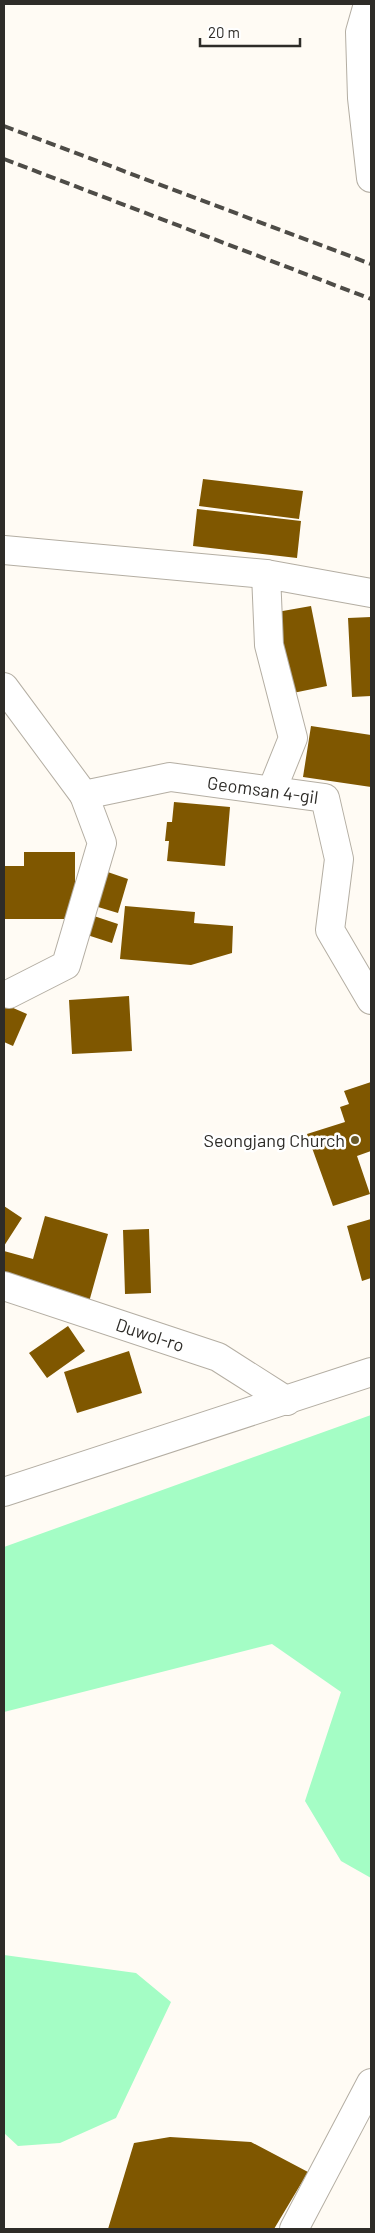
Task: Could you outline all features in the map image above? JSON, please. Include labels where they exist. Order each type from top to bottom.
[{"type":"street","points":[[368,4],[360,32],[362,98],[371,178]]},
{"type":"street","points":[[4,550],[266,574],[371,593]]},
{"type":"street","points":[[266,574],[269,645],[294,738],[272,790]]},
{"type":"street","points":[[4,687],[84,795],[102,843],[66,965],[9,994]]},
{"type":"street","name":"Geomsan 4-gil","points":[[84,795],[170,777],[325,798],[339,858],[330,930],[370,996]]},
{"type":"street","name":"Duwol-ro","points":[[4,1286],[218,1357],[287,1401]]},
{"type":"street","points":[[4,1492],[371,1372]]},
{"type":"street","points":[[294,2229],[371,2083]]},
{"type":"green space","points":[[371,1415],[371,1878],[341,1861],[305,1801],[341,1692],[272,1644],[4,1712],[4,1547]]},
{"type":"green space","points":[[4,1955],[136,1973],[171,2002],[116,2118],[60,2143],[18,2146],[4,2133]]},
{"type":"building","points":[[203,479],[303,491],[299,519],[199,506]]},
{"type":"building","points":[[197,509],[301,521],[297,558],[193,546]]},
{"type":"building","points":[[311,606],[327,686],[293,693],[277,612]]},
{"type":"building","points":[[371,617],[371,696],[352,697],[348,618]]},
{"type":"building","points":[[311,726],[371,735],[371,787],[303,777]]},
{"type":"building","points":[[174,802],[230,807],[225,866],[167,861],[169,841],[165,841],[167,822],[172,822]]},
{"type":"building","points":[[24,852],[75,852],[75,919],[5,919],[5,866],[24,866]]},
{"type":"building","points":[[99,869],[128,879],[118,913],[88,904]]},
{"type":"building","points":[[125,906],[195,912],[194,923],[233,926],[232,953],[191,965],[120,959]]},
{"type":"building","points":[[88,914],[118,924],[112,943],[81,933]]},
{"type":"building","points":[[129,996],[132,1051],[72,1054],[69,1000]]},
{"type":"building","points":[[4,1004],[27,1014],[13,1046],[4,1042]]},
{"type":"building","points":[[371,1082],[371,1151],[357,1156],[370,1194],[333,1206],[307,1134],[345,1122],[340,1107],[349,1104],[344,1091]]},
{"type":"building","points":[[4,1206],[22,1218],[4,1246]]},
{"type":"building","points":[[45,1216],[108,1234],[89,1302],[4,1278],[4,1251],[33,1259]]},
{"type":"building","points":[[371,1219],[371,1278],[362,1281],[347,1226]]},
{"type":"building","points":[[149,1229],[151,1293],[125,1294],[123,1230]]},
{"type":"building","points":[[68,1326],[85,1351],[47,1378],[29,1353]]},
{"type":"building","points":[[129,1351],[142,1393],[77,1413],[64,1372]]},
{"type":"building","points":[[170,2137],[251,2142],[308,2172],[274,2229],[108,2229],[134,2143]]},
{"type":"railway","points":[[4,126],[371,264]]},
{"type":"railway","points":[[4,159],[371,299]]},
{"type":"place","name":"Seongjang Church","points":[[355,1140]]}]
